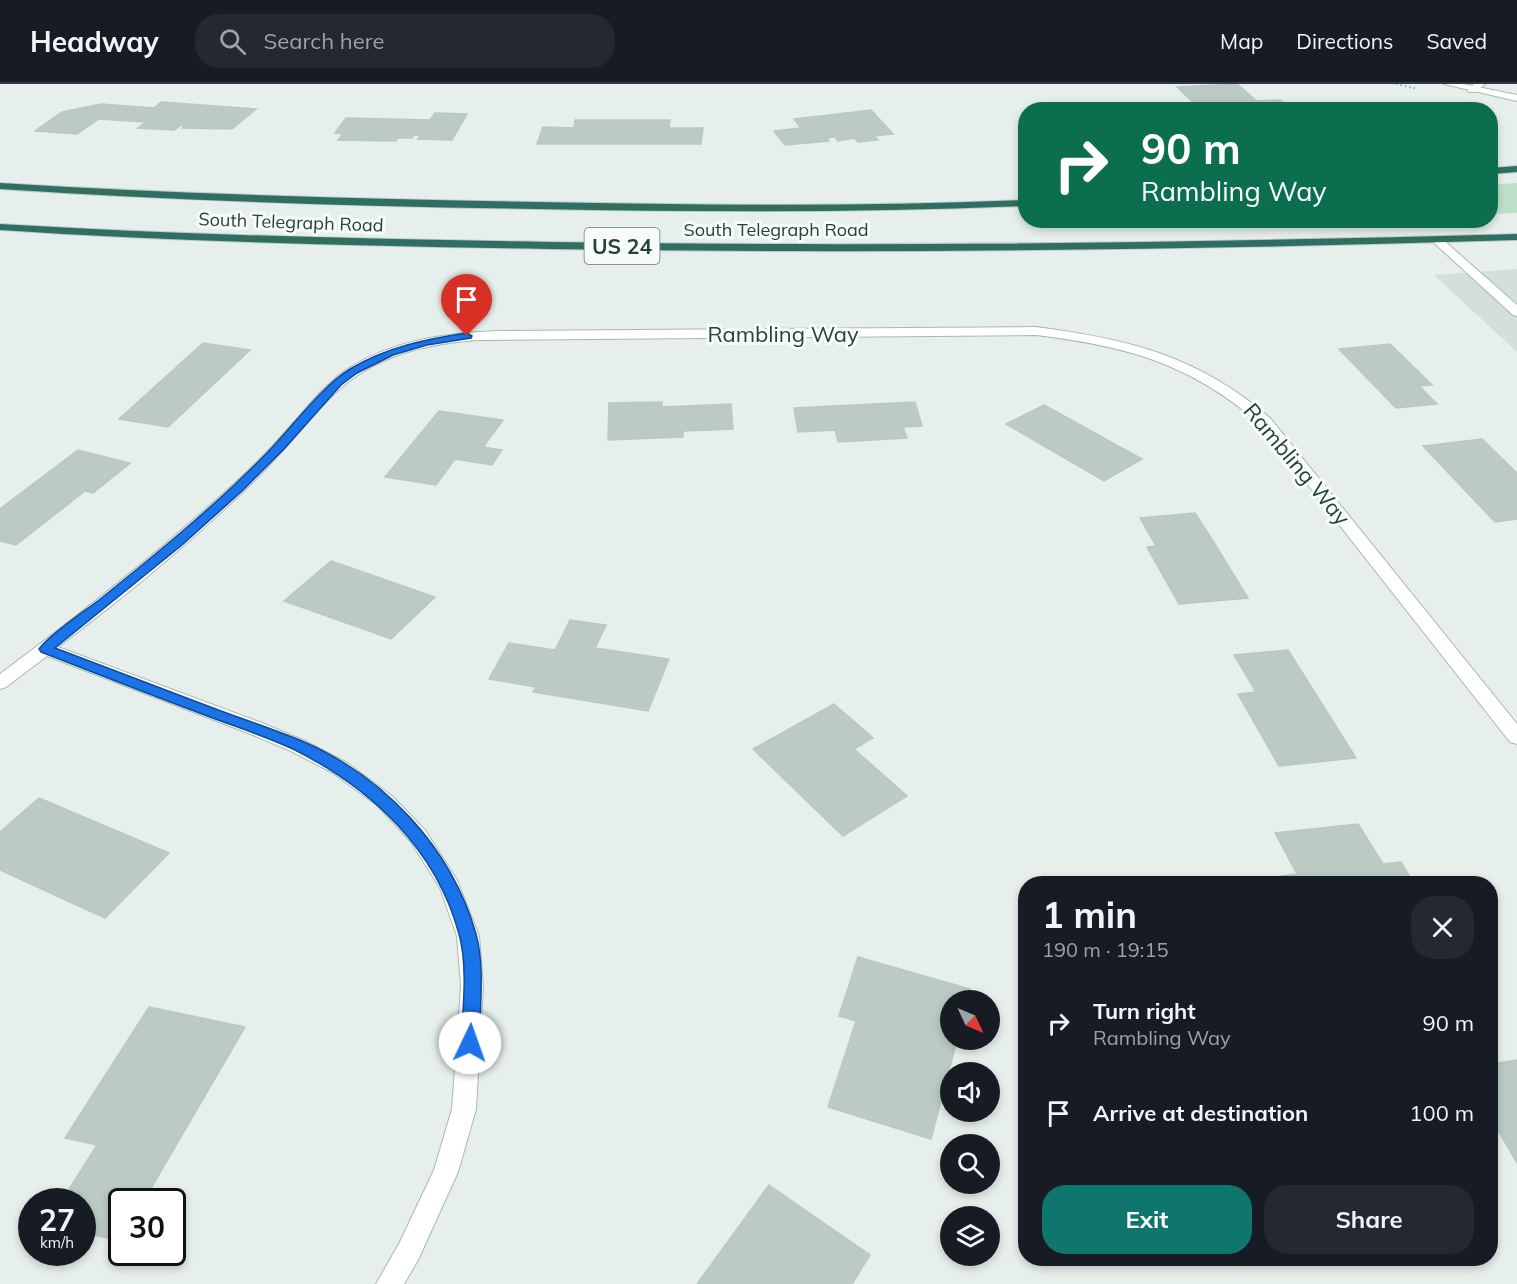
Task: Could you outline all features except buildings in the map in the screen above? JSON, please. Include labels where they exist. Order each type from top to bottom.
[{"type":"highway","points":[[1498,171],[1517,170]]},
{"type":"highway","name":"South Telegraph Road","points":[[0,186],[189,198],[353,204],[668,208],[1018,203]]},
{"type":"highway","name":"South Telegraph Road","points":[[0,226],[139,236],[335,242],[736,248],[1244,245],[1517,237]]},
{"type":"street","points":[[1449,84],[1476,87],[1517,99]]},
{"type":"street","points":[[1476,87],[1517,106]]},
{"type":"street","points":[[1437,240],[1517,312]]},
{"type":"street","name":"Rambling Way","points":[[0,683],[178,543],[281,445],[337,383],[369,363],[407,347],[446,338],[498,335],[1036,331],[1074,335],[1145,350],[1201,373],[1245,401],[1265,421],[1517,737]]},
{"type":"street","points":[[45,649],[276,737],[340,768],[385,801],[418,836],[450,886],[468,936],[472,986],[464,1109],[446,1172],[409,1251],[389,1284]]},
{"type":"shaded area","points":[[1517,269],[1517,352],[1434,275]]},
{"type":"green space","points":[[1517,183],[1517,213],[1498,214],[1498,184]]},
{"type":"route","points":[[467,336],[425,342],[390,353],[354,371],[337,383],[281,445],[178,543],[45,649],[298,746],[340,768],[385,801],[418,836],[450,886],[468,936],[472,986],[470,1043]]}]
